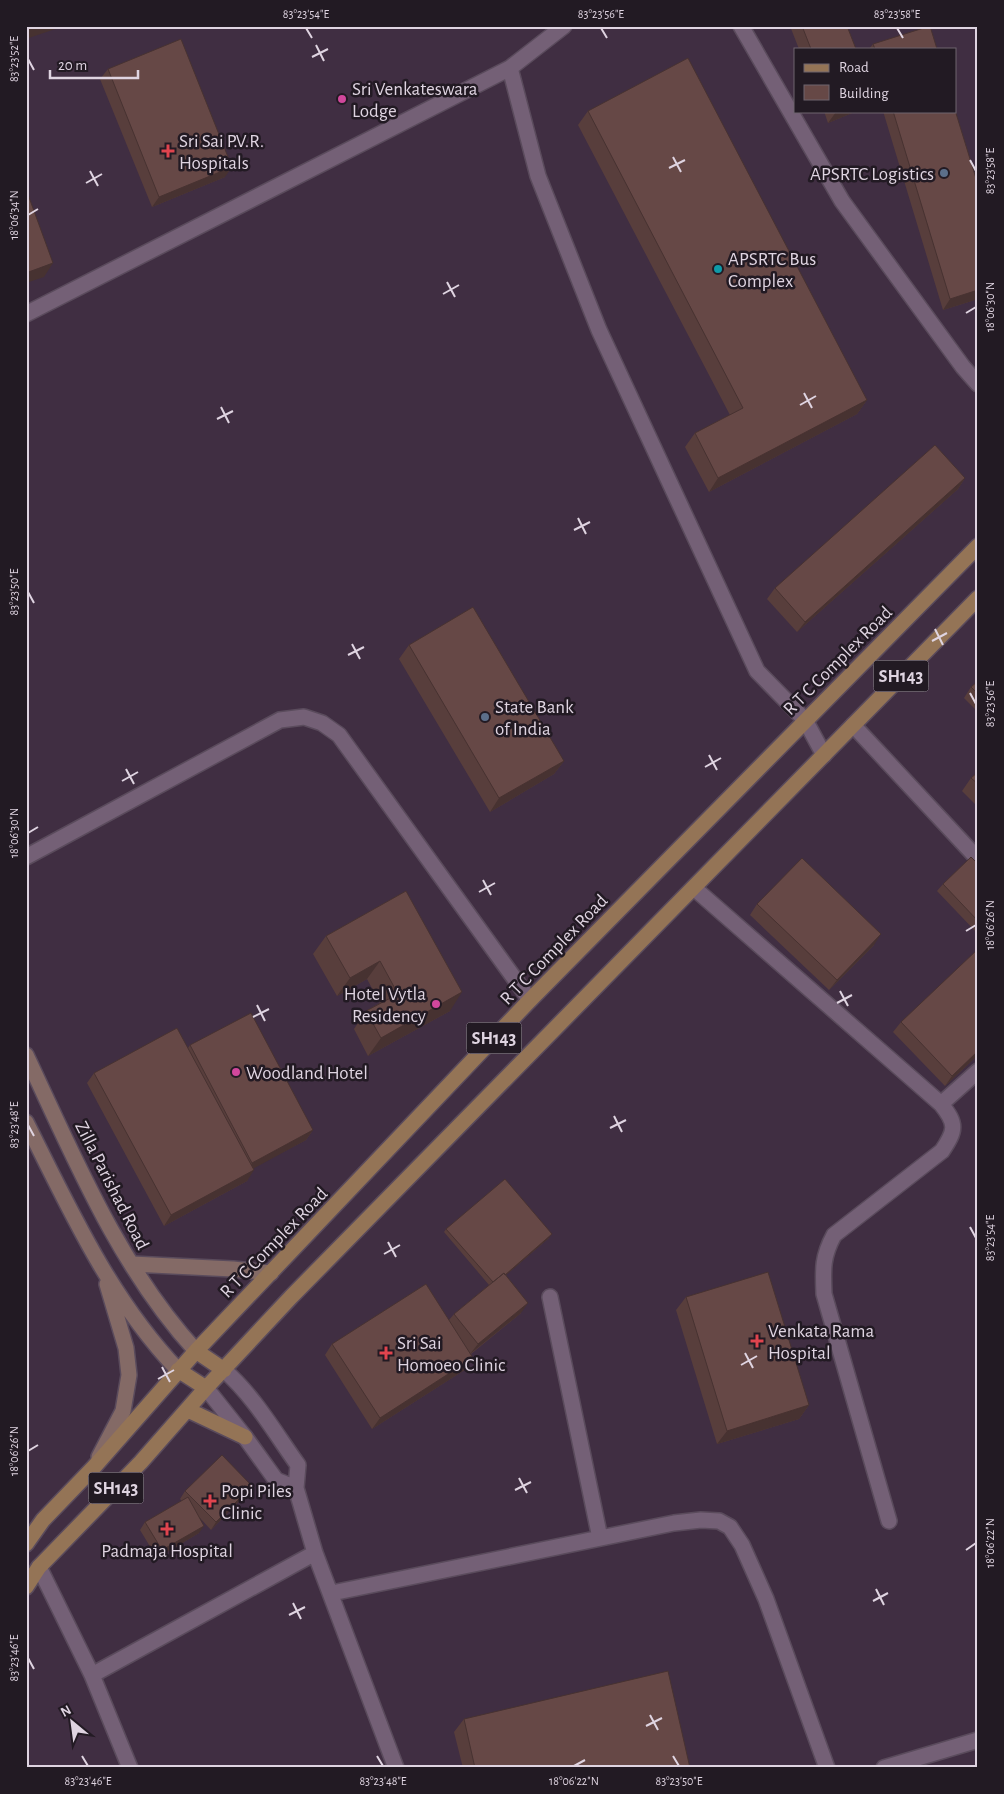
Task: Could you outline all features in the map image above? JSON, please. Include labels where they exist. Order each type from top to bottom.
[{"type":"main road","name":"R T C Complex Road","points":[[26,1544],[43,1520],[94,1468],[178,1370],[530,1000],[978,546]]},
{"type":"main road","name":"SH143","points":[[26,1587],[39,1567],[141,1462],[206,1388],[298,1290],[978,598]]},
{"type":"main road","name":"Zilla Parishad Road","points":[[27,1060],[91,1192],[132,1264],[153,1298],[175,1328],[196,1351]]},
{"type":"main road","points":[[26,1122],[103,1269],[140,1326],[178,1370],[206,1388]]},
{"type":"main road","points":[[132,1264],[233,1269],[271,1273]]},
{"type":"main road","points":[[94,1468],[122,1411],[129,1375],[126,1348],[103,1269]]},
{"type":"main road","points":[[196,1351],[224,1370]]},
{"type":"main road","points":[[188,1410],[245,1437]]},
{"type":"street","points":[[26,314],[510,68],[564,26]]},
{"type":"street","points":[[741,26],[842,201],[963,368],[978,384]]},
{"type":"street","points":[[510,68],[538,176],[599,330],[757,671],[805,720],[824,755]]},
{"type":"street","points":[[26,857],[280,720],[304,717],[322,723],[339,735],[530,1000]]},
{"type":"street","points":[[853,725],[978,859]]},
{"type":"street","points":[[694,888],[941,1104],[950,1115],[954,1125],[952,1136],[942,1151],[834,1235],[827,1248],[823,1264],[824,1294],[889,1521]]},
{"type":"street","points":[[941,1104],[978,1071]]},
{"type":"street","points":[[550,1297],[600,1538]]},
{"type":"street","points":[[224,1370],[246,1394],[298,1465],[296,1488],[316,1553],[396,1768]]},
{"type":"street","points":[[206,1388],[276,1480],[296,1488]]},
{"type":"street","points":[[332,1593],[674,1523],[701,1520],[719,1521],[730,1527],[742,1546],[766,1599],[828,1768]]},
{"type":"street","points":[[92,1675],[316,1553]]},
{"type":"street","points":[[39,1567],[92,1675],[130,1768]]},
{"type":"street","points":[[884,1768],[978,1740]]},
{"type":"building","points":[[802,26],[847,26],[856,48],[811,48]]},
{"type":"building","points":[[930,26],[937,48],[875,48],[873,44]]},
{"type":"building","points":[[181,39],[232,167],[159,197],[108,69]]},
{"type":"building","name":"APSRTC Bus Complex","points":[[688,58],[867,400],[718,478],[695,433],[743,408],[588,111]]},
{"type":"building","points":[[893,112],[956,112],[978,185],[978,290],[950,299]]},
{"type":"building","points":[[26,189],[53,263],[26,273]]},
{"type":"building","points":[[935,445],[965,478],[805,622],[775,588]]},
{"type":"building","points":[[473,607],[564,761],[499,798],[409,645]]},
{"type":"building","points":[[978,681],[978,694],[971,687]]},
{"type":"building","points":[[978,772],[978,784],[971,778]]},
{"type":"building","points":[[971,857],[978,864],[978,921],[943,884]]},
{"type":"building","points":[[802,858],[881,934],[837,980],[757,904]]},
{"type":"building","points":[[406,891],[462,992],[381,1038],[366,1011],[398,994],[380,961],[350,978],[326,936]]},
{"type":"building","points":[[978,949],[978,1051],[952,1076],[901,1022]]},
{"type":"building","points":[[251,1013],[313,1130],[252,1163],[190,1045]]},
{"type":"building","points":[[177,1028],[254,1170],[171,1215],[94,1073]]},
{"type":"building","points":[[505,1179],[552,1234],[505,1275],[504,1273],[493,1282],[446,1229]]},
{"type":"building","points":[[768,1272],[809,1405],[727,1431],[686,1297]]},
{"type":"building","points":[[504,1273],[528,1303],[478,1344],[454,1314]]},
{"type":"building","points":[[426,1284],[473,1358],[380,1418],[332,1344]]},
{"type":"building","points":[[222,1455],[252,1486],[216,1522],[185,1491]]},
{"type":"building","points":[[188,1497],[204,1526],[162,1550],[145,1522]]},
{"type":"building","points":[[668,1671],[690,1768],[475,1768],[464,1719]]},
{"type":"place","name":"Sri Venkateswara Lodge","points":[[342,99]]},
{"type":"place","name":"Sri Sai P.V.R. Hospitals","points":[[168,151]]},
{"type":"place","name":"APSRTC Logistics","points":[[944,173]]},
{"type":"place","name":"APSRTC Bus Complex","points":[[718,269]]},
{"type":"place","name":"State Bank of India","points":[[485,717]]},
{"type":"place","name":"Hotel Vytla Residency","points":[[436,1004]]},
{"type":"place","name":"Woodland Hotel","points":[[236,1072]]},
{"type":"place","name":"Venkata Rama Hospital","points":[[757,1341]]},
{"type":"place","name":"Sri Sai Homoeo Clinic","points":[[386,1353]]},
{"type":"place","name":"Popi Piles Clinic","points":[[210,1501]]},
{"type":"place","name":"Padmaja Hospital","points":[[167,1529]]}]
